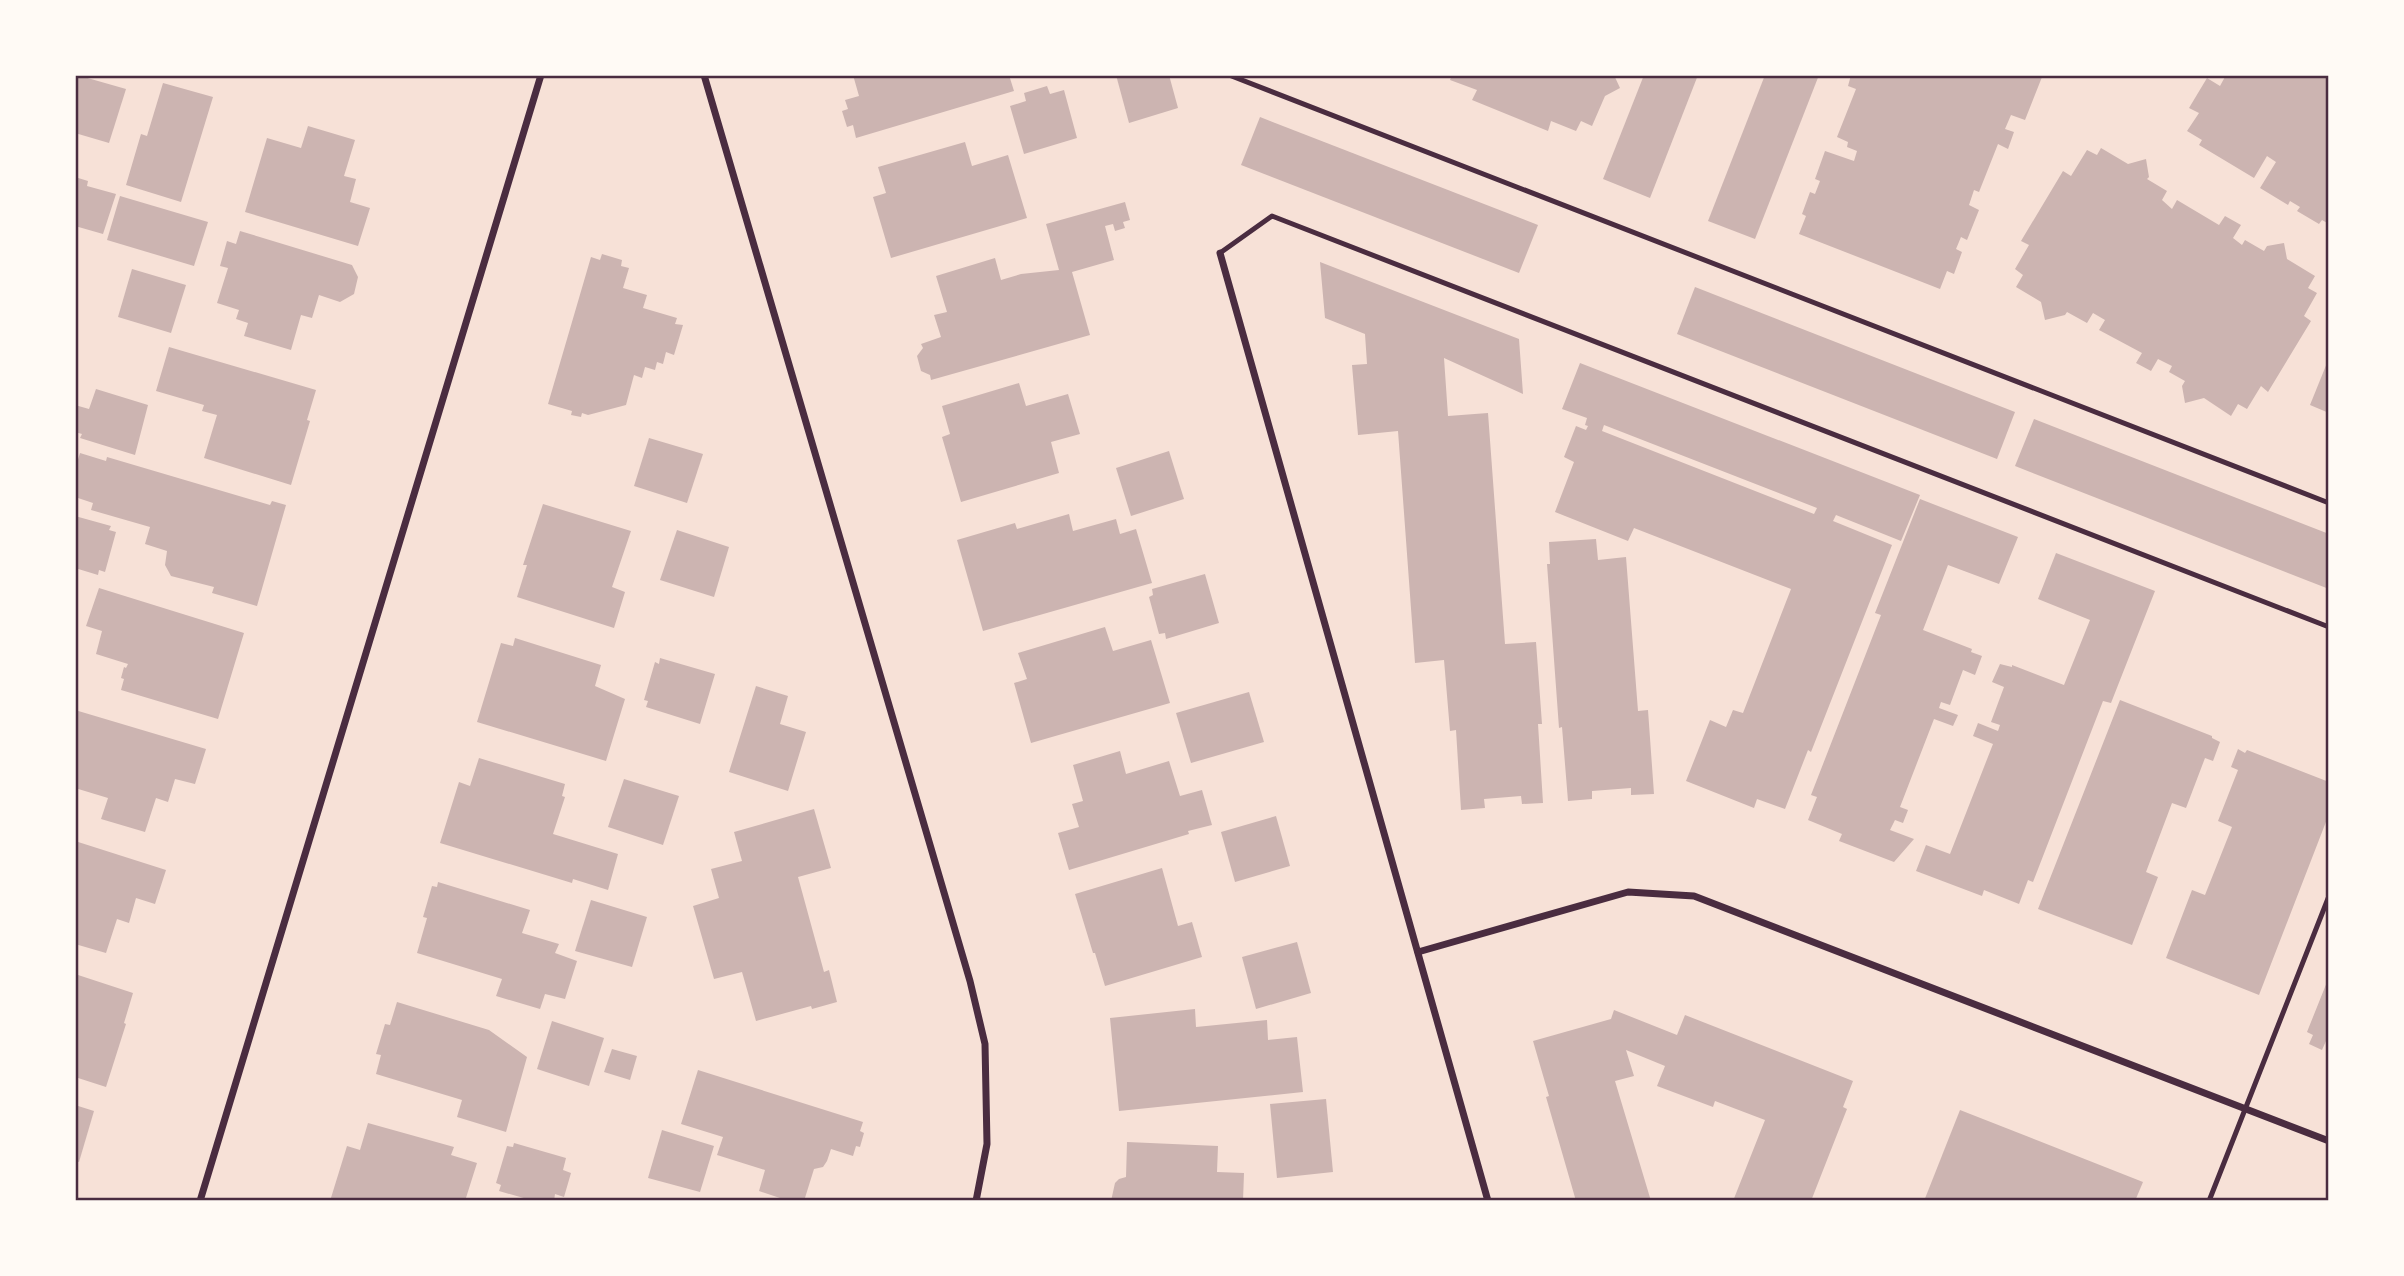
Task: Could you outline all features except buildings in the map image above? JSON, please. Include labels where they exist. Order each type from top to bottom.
[{"type":"street","points":[[200,1201],[541,75]]},
{"type":"street","points":[[704,75],[973,994],[985,1044],[987,1144],[976,1201]]},
{"type":"street","points":[[1220,253],[1488,1201]]},
{"type":"street","points":[[1418,952],[1628,892],[1694,896],[2329,1142]]},
{"type":"lane","points":[[1229,75],[2329,503]]},
{"type":"lane","points":[[1220,253],[1272,216],[2329,627]]},
{"type":"lane","points":[[2209,1201],[2329,896]]}]
